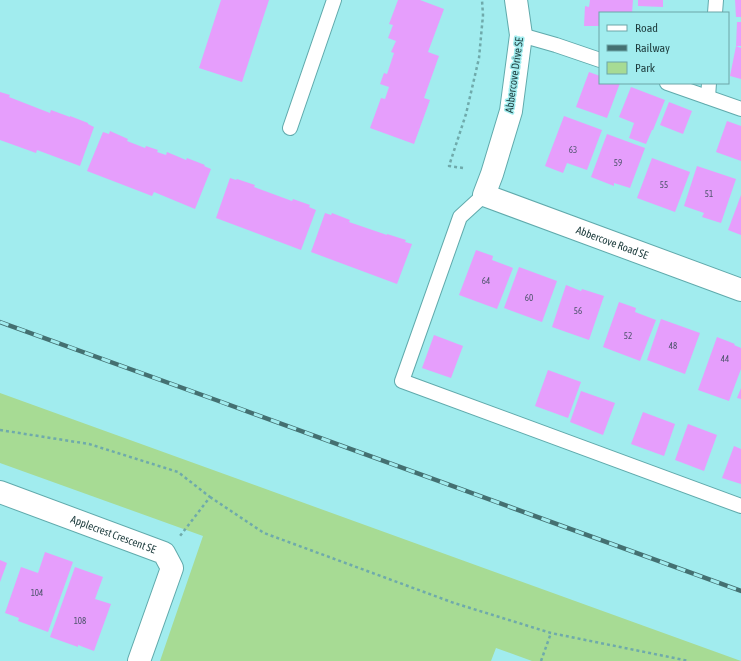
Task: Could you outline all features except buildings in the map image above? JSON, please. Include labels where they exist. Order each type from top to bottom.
[{"type":"street","name":"Abbercove Drive SE","points":[[484,195],[511,111],[521,35],[516,0]]},
{"type":"street","name":"Abbercove Road SE","points":[[484,195],[741,290]]},
{"type":"street","name":"Applecrest Crescent SE","points":[[0,492],[164,553],[172,568],[139,661]]},
{"type":"lane","points":[[290,128],[334,0]]},
{"type":"lane","points":[[715,12],[716,0]]},
{"type":"lane","points":[[521,35],[556,44],[599,60]]},
{"type":"lane","points":[[670,84],[741,109]]},
{"type":"lane","points":[[708,97],[709,84]]},
{"type":"lane","points":[[484,195],[460,216],[402,381],[741,506]]},
{"type":"path","points":[[463,168],[449,166],[466,114],[479,58],[483,15],[482,0]]},
{"type":"path","points":[[0,430],[89,444],[178,472],[264,533],[454,603],[551,633],[689,661]]},
{"type":"path","points":[[164,553],[182,534],[210,496]]},
{"type":"path","points":[[541,661],[551,633]]},
{"type":"green space","points":[[0,393],[741,661],[532,661],[496,648],[491,661],[160,661],[203,536],[0,463]]},
{"type":"railway","points":[[0,322],[741,591]]}]
